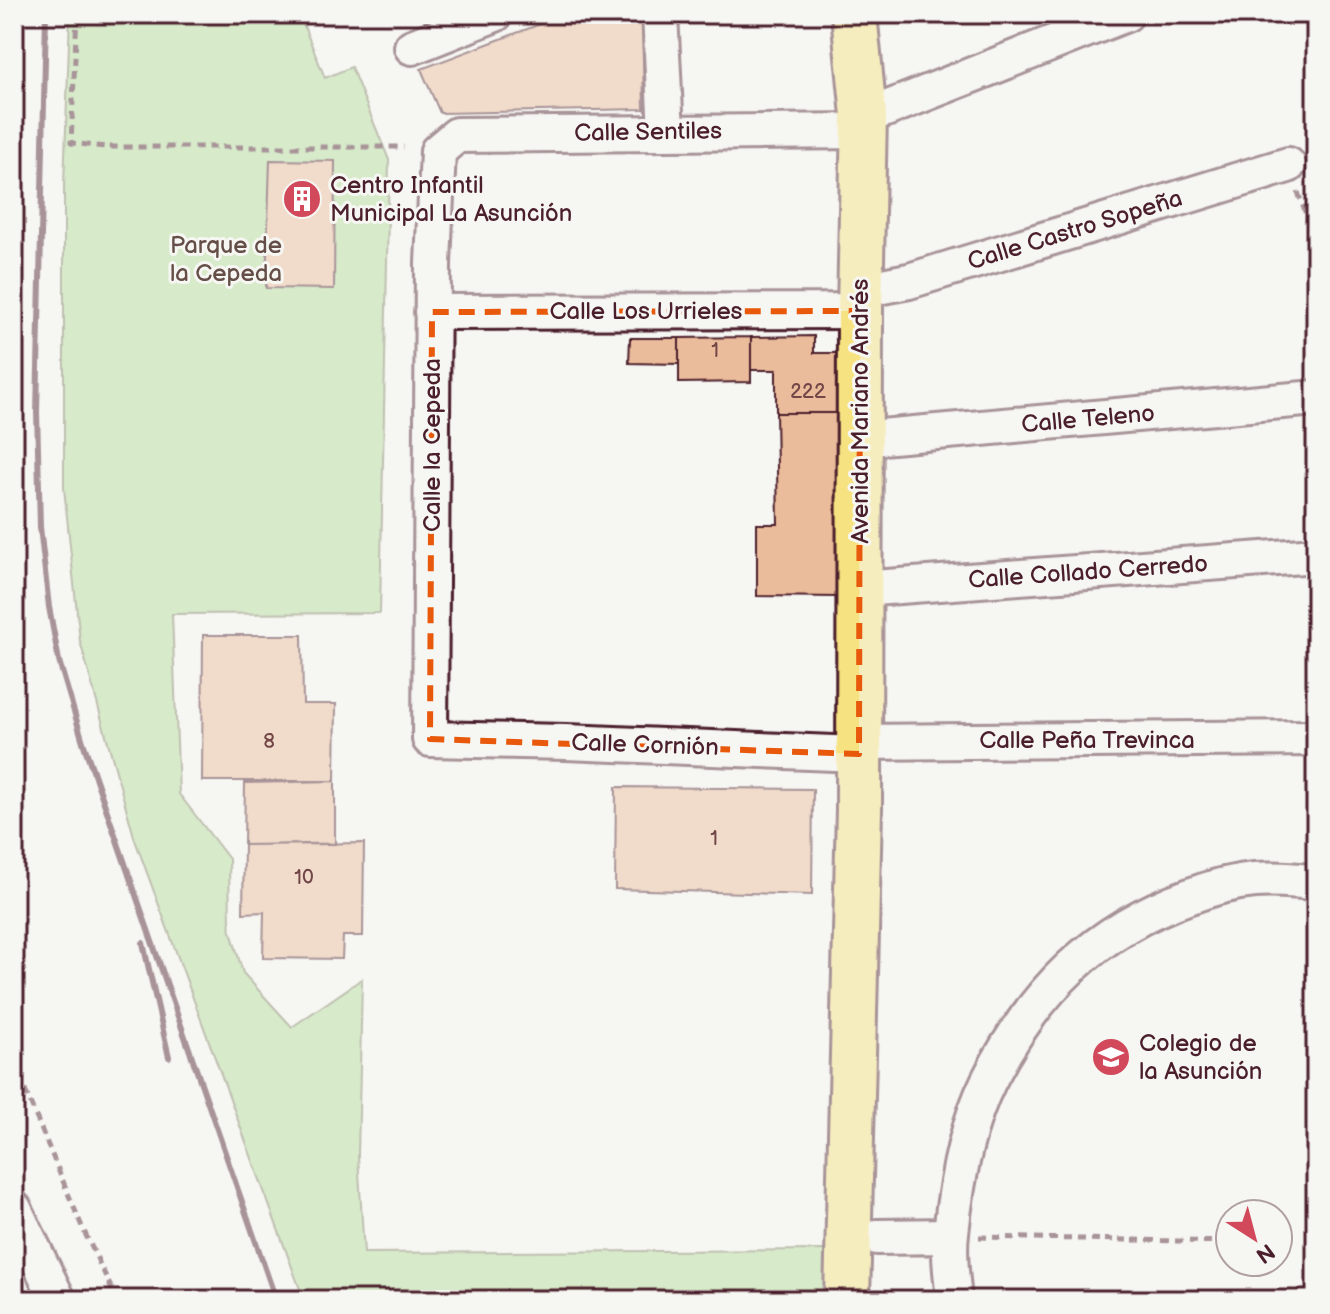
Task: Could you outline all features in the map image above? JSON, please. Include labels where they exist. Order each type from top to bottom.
[{"type":"main road","name":"Avenida Mariano Andrés","points":[[847,1300],[859,809],[860,300],[864,123],[854,14]]},
{"type":"main road","name":"Avenida Mariano Andrés","points":[[859,809],[875,944],[879,1017],[876,1300]]},
{"type":"main road","name":"Avenida Mariano Andrés","points":[[854,985],[865,1036],[864,1220],[877,1237]]},
{"type":"street","points":[[412,47],[495,14]]},
{"type":"street","points":[[660,14],[666,132]]},
{"type":"street","name":"Calle Sentiles","points":[[438,151],[457,135],[666,132],[864,123],[886,109],[1126,14]]},
{"type":"street","name":"Calle la Cepeda","points":[[430,739],[432,312],[438,151]]},
{"type":"street","name":"Calle Castro Sopeña","points":[[860,300],[909,281],[1288,165]]},
{"type":"street","name":"Calle Los Urrieles","points":[[432,312],[860,300]]},
{"type":"street","name":"Calle Teleno","points":[[859,439],[1316,398]]},
{"type":"street","name":"Calle Collado Cerredo","points":[[860,589],[1316,555]]},
{"type":"street","name":"Calle Peña Trevinca","points":[[859,748],[1316,738]]},
{"type":"street","name":"Calle Cornión","points":[[430,739],[859,748]]},
{"type":"street","points":[[954,1300],[950,1236],[963,1159],[987,1082],[1017,1030],[1081,955],[1121,927],[1163,905],[1219,886],[1256,880],[1316,882]]},
{"type":"street","points":[[14,1209],[58,1300]]},
{"type":"street","points":[[877,1237],[950,1236]]},
{"type":"path","points":[[77,14],[71,143],[105,147],[404,147]]},
{"type":"path","points":[[1288,165],[1316,243]]},
{"type":"path","points":[[14,1064],[83,1229],[117,1300]]},
{"type":"path","points":[[950,1236],[1214,1242]]},
{"type":"highlighted area","points":[[860,311],[859,754],[430,739],[432,312]]},
{"type":"green space","name":"Parque de la Cepeda","points":[[70,14],[299,14],[325,78],[351,67],[389,160],[380,613],[172,614],[179,794],[229,859],[230,928],[243,973],[292,1027],[362,979],[358,1156],[364,1253],[824,1250],[827,1300],[304,1300],[135,840],[80,641],[64,488],[64,185]]},
{"type":"building","points":[[567,14],[642,14],[644,109],[440,113],[421,69]]},
{"type":"building","name":"Centro Infantil Municipal La Asunción","points":[[270,160],[335,161],[334,289],[266,288]]},
{"type":"building","points":[[814,336],[814,353],[840,353],[840,413],[776,413],[776,370],[751,370],[751,337]]},
{"type":"building","points":[[751,337],[751,382],[679,383],[679,338]]},
{"type":"building","points":[[630,338],[679,338],[679,364],[629,363]]},
{"type":"building","points":[[776,413],[840,413],[837,597],[757,596],[757,524],[778,524]]},
{"type":"building","points":[[203,635],[302,635],[303,704],[336,704],[335,781],[202,781]]},
{"type":"building","points":[[335,781],[335,844],[244,845],[245,783]]},
{"type":"building","points":[[616,787],[813,789],[812,895],[615,889]]},
{"type":"building","points":[[364,843],[363,936],[343,936],[342,959],[263,958],[264,912],[243,913],[244,845]]},
{"type":"railway","points":[[46,14],[37,412],[40,527],[49,607],[59,661],[83,742],[276,1300]]},
{"type":"railway","points":[[143,943],[169,1057]]},
{"type":"place","name":"Centro Infantil Municipal La Asunción","points":[[302,199]]},
{"type":"place","name":"Colegio de la Asunción","points":[[1111,1057]]}]
